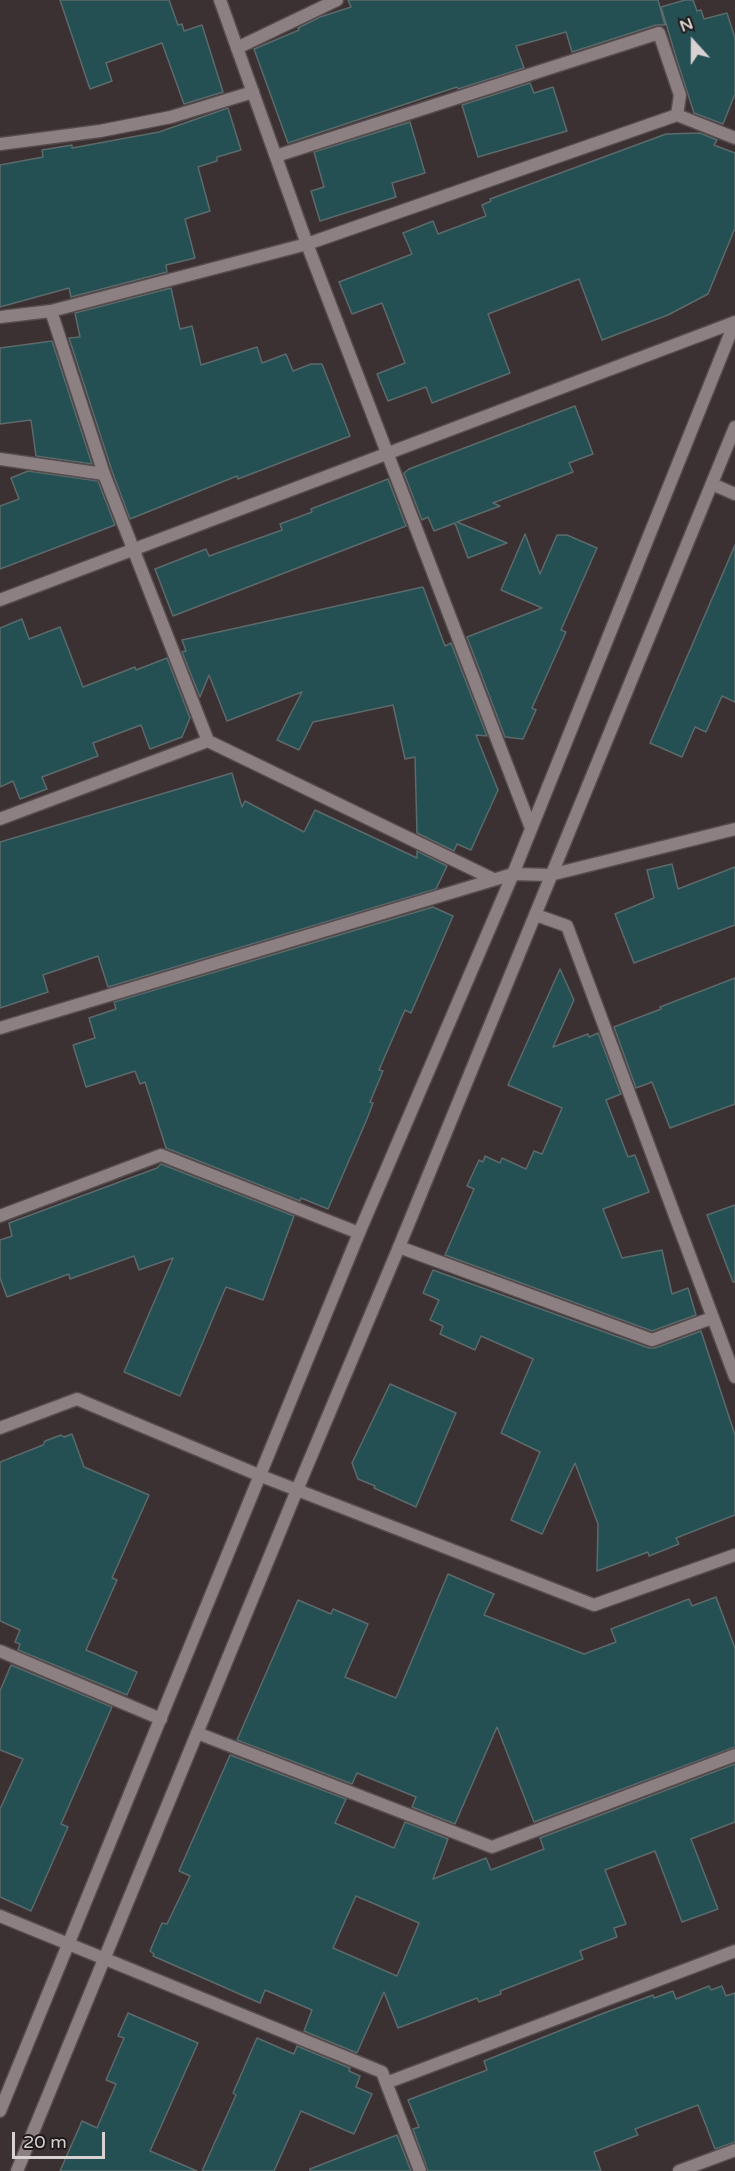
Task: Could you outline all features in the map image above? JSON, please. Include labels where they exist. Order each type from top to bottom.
[{"type":"street","points":[[220,0],[307,244],[531,828]]},
{"type":"street","points":[[237,48],[337,0]]},
{"type":"street","points":[[276,156],[659,33],[680,95],[677,115]]},
{"type":"street","points":[[0,144],[100,131],[151,121],[253,92]]},
{"type":"street","points":[[0,318],[51,311],[307,244],[677,115],[735,138]]},
{"type":"street","points":[[51,311],[104,474],[208,741],[493,879]]},
{"type":"street","points":[[0,600],[735,322]]},
{"type":"street","points":[[0,2111],[360,1233],[513,874],[735,322]]},
{"type":"street","points":[[17,2171],[735,427]]},
{"type":"street","points":[[0,459],[104,474]]},
{"type":"street","points":[[712,484],[735,494]]},
{"type":"street","points":[[0,819],[208,741]]},
{"type":"street","points":[[0,1028],[493,879],[513,874],[550,875],[735,829]]},
{"type":"street","points":[[536,915],[567,926],[712,1317],[730,1348],[735,1377]]},
{"type":"street","points":[[0,1215],[161,1155],[360,1233]]},
{"type":"street","points":[[399,1247],[652,1340],[712,1317]]},
{"type":"street","points":[[0,1428],[77,1399],[261,1476],[594,1605],[735,1555]]},
{"type":"street","points":[[0,1651],[161,1719]]},
{"type":"street","points":[[197,1733],[492,1847],[735,1755]]},
{"type":"street","points":[[0,1916],[382,2072],[420,2171]]},
{"type":"street","points":[[386,2083],[735,1951]]},
{"type":"street","points":[[679,2171],[735,2150]]},
{"type":"building","points":[[60,0],[169,0],[178,25],[182,24],[184,31],[202,25],[223,92],[184,104],[162,43],[106,63],[112,81],[90,89]]},
{"type":"building","points":[[348,0],[658,0],[665,25],[656,25],[572,52],[566,32],[516,46],[524,68],[458,89],[457,87],[288,143],[254,49],[299,30],[298,28],[320,17],[351,7]]},
{"type":"building","points":[[693,0],[697,11],[701,10],[704,19],[727,13],[735,38],[735,94],[723,124],[694,113],[676,57],[661,7]]},
{"type":"building","points":[[530,83],[534,93],[553,87],[567,131],[478,157],[462,105]]},
{"type":"building","points":[[228,108],[241,150],[217,157],[217,161],[198,167],[210,211],[185,219],[195,258],[166,265],[167,272],[71,297],[69,288],[0,307],[0,165],[43,157],[42,150],[72,145],[72,148],[159,132]]},
{"type":"building","points":[[410,122],[425,173],[392,183],[396,197],[320,221],[311,191],[324,187],[314,152]]},
{"type":"building","points":[[700,133],[717,140],[714,145],[735,153],[735,228],[708,294],[668,315],[602,340],[579,279],[488,314],[510,373],[432,403],[426,387],[388,401],[377,374],[405,363],[382,303],[352,314],[339,282],[412,254],[403,233],[433,221],[438,234],[486,216],[482,205],[491,201],[490,199],[666,134]]},
{"type":"building","points":[[171,288],[180,329],[192,326],[201,365],[257,347],[262,363],[286,354],[293,371],[311,364],[322,364],[350,436],[238,479],[237,476],[130,519],[69,338],[80,337],[75,313]]},
{"type":"building","points":[[52,341],[92,464],[36,456],[31,420],[0,424],[0,348]]},
{"type":"building","points":[[575,406],[593,454],[569,463],[573,472],[493,503],[500,506],[457,522],[507,543],[468,558],[455,523],[434,531],[428,517],[422,520],[404,473],[409,469]]},
{"type":"building","points":[[28,471],[98,481],[115,525],[0,569],[0,506],[19,499],[11,478]]},
{"type":"building","points":[[388,479],[406,526],[173,616],[155,569],[206,549],[209,556],[282,530],[280,524],[312,512],[311,509]]},
{"type":"building","points":[[525,534],[540,574],[557,535],[567,535],[597,548],[561,630],[566,632],[532,708],[536,710],[523,739],[505,737],[467,637],[542,608],[501,590]]},
{"type":"building","points":[[735,545],[735,702],[722,696],[706,732],[695,727],[682,757],[650,743]]},
{"type":"building","points":[[423,587],[445,646],[451,643],[487,736],[476,735],[498,790],[471,850],[457,844],[454,851],[417,833],[415,757],[405,759],[393,705],[313,722],[299,750],[277,740],[302,692],[227,721],[209,675],[200,697],[182,652],[186,651],[182,640]]},
{"type":"building","points":[[22,619],[29,639],[60,627],[83,687],[135,667],[136,670],[167,658],[190,718],[182,737],[150,749],[141,725],[93,743],[98,756],[42,777],[47,789],[20,799],[13,781],[0,787],[0,628]]},
{"type":"building","points":[[232,773],[242,807],[245,801],[304,832],[315,810],[417,858],[417,851],[447,866],[436,889],[108,987],[98,956],[43,975],[48,992],[0,1008],[0,842]]},
{"type":"building","points":[[672,864],[678,889],[735,867],[735,925],[634,963],[615,914],[654,898],[647,870]]},
{"type":"building","points":[[433,907],[453,916],[411,1013],[405,1010],[379,1070],[383,1071],[370,1102],[373,1103],[328,1209],[301,1198],[300,1201],[166,1148],[145,1082],[140,1084],[135,1071],[86,1087],[73,1045],[95,1038],[89,1018],[116,1009],[114,1002]]},
{"type":"building","points":[[560,969],[574,1000],[553,1047],[588,1034],[589,1037],[598,1033],[621,1094],[606,1100],[628,1157],[635,1155],[649,1192],[603,1209],[622,1258],[662,1250],[672,1294],[688,1288],[696,1315],[652,1331],[445,1255],[474,1189],[467,1186],[479,1160],[483,1162],[485,1156],[500,1163],[502,1158],[526,1169],[534,1151],[542,1154],[562,1108],[508,1085]]},
{"type":"building","points":[[735,978],[735,1104],[670,1128],[652,1082],[636,1088],[614,1027]]},
{"type":"building","points":[[161,1164],[294,1216],[263,1300],[226,1287],[180,1396],[124,1372],[173,1258],[139,1270],[134,1256],[70,1279],[69,1274],[7,1297],[0,1278],[0,1240],[12,1236],[9,1223],[157,1168]]},
{"type":"building","points":[[735,1205],[735,1282],[733,1282],[707,1215]]},
{"type":"building","points":[[433,1270],[649,1348],[655,1348],[701,1331],[735,1435],[735,1515],[676,1538],[679,1544],[649,1556],[648,1552],[597,1571],[598,1524],[575,1463],[542,1534],[511,1520],[540,1452],[501,1433],[533,1359],[481,1336],[475,1350],[440,1334],[443,1326],[430,1320],[439,1300],[423,1293]]},
{"type":"building","points":[[390,1384],[456,1413],[416,1507],[358,1479],[352,1463]]},
{"type":"building","points":[[72,1434],[84,1467],[149,1495],[112,1578],[117,1580],[86,1650],[137,1672],[127,1695],[18,1650],[20,1644],[15,1642],[20,1630],[0,1621],[0,1462],[43,1445],[45,1441]]},
{"type":"building","points":[[448,1574],[494,1594],[484,1615],[584,1654],[616,1642],[611,1629],[689,1599],[692,1606],[716,1597],[735,1648],[735,1747],[534,1822],[497,1727],[455,1824],[412,1807],[416,1797],[357,1773],[352,1784],[237,1740],[298,1600],[331,1614],[333,1609],[368,1624],[345,1677],[396,1698]]},
{"type":"building","points":[[11,1665],[112,1707],[61,1824],[68,1827],[31,1911],[0,1897],[0,1809],[23,1759],[0,1750],[0,1691]]},
{"type":"building","points":[[230,1755],[346,1799],[335,1823],[394,1848],[405,1822],[448,1839],[433,1879],[486,1858],[491,1870],[544,1849],[540,1838],[735,1764],[735,1822],[691,1839],[718,1909],[682,1922],[655,1851],[605,1870],[626,1924],[614,1928],[617,1937],[580,1951],[583,1959],[500,1991],[501,1994],[479,2002],[477,1998],[398,2028],[384,1992],[357,2053],[304,2031],[312,2010],[265,1990],[260,2003],[153,1956],[154,1954],[150,1951],[162,1923],[167,1924],[190,1876],[179,1871]],"holes":[[[356,1896],[419,1923],[397,1976],[333,1948]]]},
{"type":"building","points":[[709,1986],[711,1990],[722,1986],[726,1996],[735,1993],[735,2142],[715,2149],[698,2105],[635,2129],[638,2135],[594,2152],[601,2171],[428,2171],[413,2129],[419,2127],[408,2100],[487,2070],[484,2061],[604,2013],[653,1995],[654,1998],[673,1991],[676,1999]]},
{"type":"building","points":[[128,2013],[198,2043],[150,2151],[197,2171],[60,2171],[82,2121],[97,2128],[116,2084],[106,2080],[124,2038],[118,2036]]},
{"type":"building","points":[[257,2038],[294,2054],[297,2046],[350,2068],[349,2071],[360,2076],[356,2087],[372,2094],[354,2134],[301,2111],[274,2171],[202,2171],[236,2095],[233,2093]]},
{"type":"building","points":[[397,2135],[411,2171],[310,2171],[310,2169]]}]
